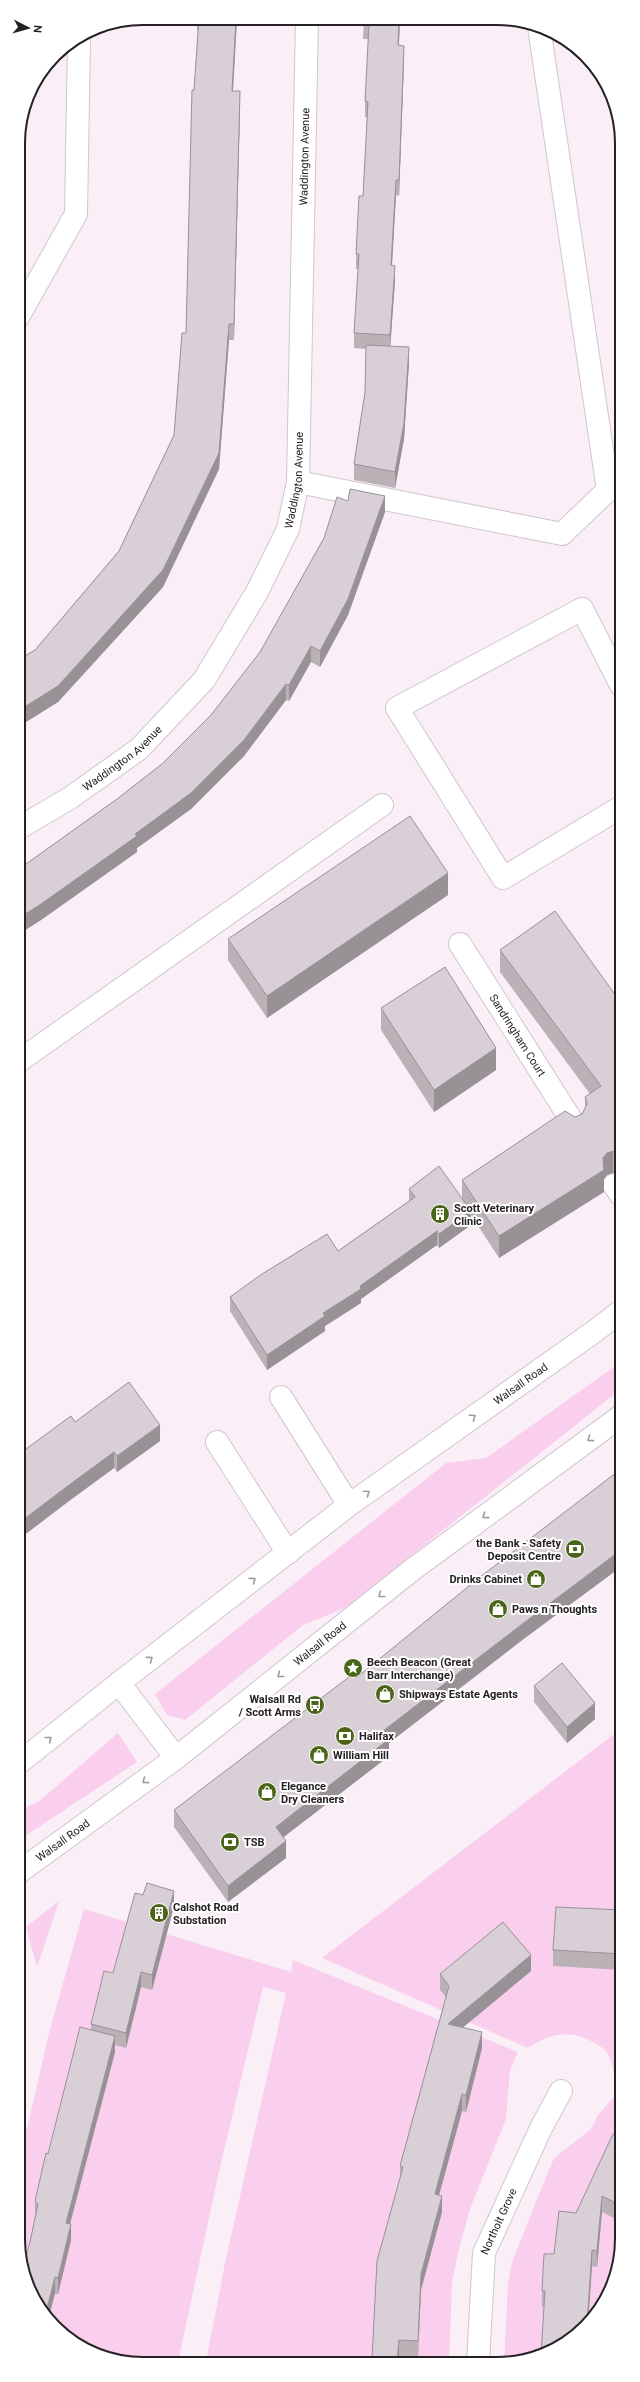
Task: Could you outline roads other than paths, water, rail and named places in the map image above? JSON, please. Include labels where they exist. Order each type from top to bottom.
[{"type":"main road","name":"Waddington Avenue","points":[[25,824],[70,798],[139,749],[204,680],[257,592],[288,529],[298,482],[307,25]]},
{"type":"main road","points":[[298,482],[562,534],[608,490],[540,33]]},
{"type":"main road","points":[[25,305],[76,214],[79,44]]},
{"type":"main road","points":[[615,673],[582,609],[397,708],[503,878],[615,811]]},
{"type":"main road","points":[[25,1057],[382,805]]},
{"type":"main road","name":"Sandringham Court","points":[[460,944],[575,1126]]},
{"type":"main road","name":"Walsall Road","points":[[25,1758],[119,1683],[349,1505],[615,1316]]},
{"type":"main road","points":[[595,1331],[615,1329]]},
{"type":"main road","points":[[281,1397],[349,1505]]},
{"type":"main road","name":"Walsall Road","points":[[25,1868],[176,1758],[412,1570],[615,1420]]},
{"type":"main road","points":[[217,1442],[288,1553]]},
{"type":"main road","points":[[119,1683],[176,1758]]},
{"type":"main road","name":"Northolt Grove","points":[[478,2357],[484,2253],[540,2128],[561,2091]]},
{"type":"place","name":"Scott Veterinary Clinic","points":[[440,1214]]},
{"type":"place","name":"the Bank - Safety Deposit Centre","points":[[575,1549]]},
{"type":"place","name":"Drinks Cabinet","points":[[536,1579]]},
{"type":"place","name":"Paws n Thoughts","points":[[498,1609]]},
{"type":"place","name":"Beech Beacon (Great Barr Interchange)","points":[[353,1668]]},
{"type":"place","name":"Shipways Estate Agents","points":[[385,1694]]},
{"type":"place","name":"Walsall Rd / Scott Arms","points":[[315,1705]]},
{"type":"place","name":"Halifax","points":[[345,1736]]},
{"type":"place","name":"William Hill","points":[[319,1755]]},
{"type":"place","name":"Elegance Dry Cleaners","points":[[267,1792]]},
{"type":"place","name":"TSB","points":[[230,1842]]},
{"type":"place","name":"Calshot Road Substation","points":[[159,1913]]}]
